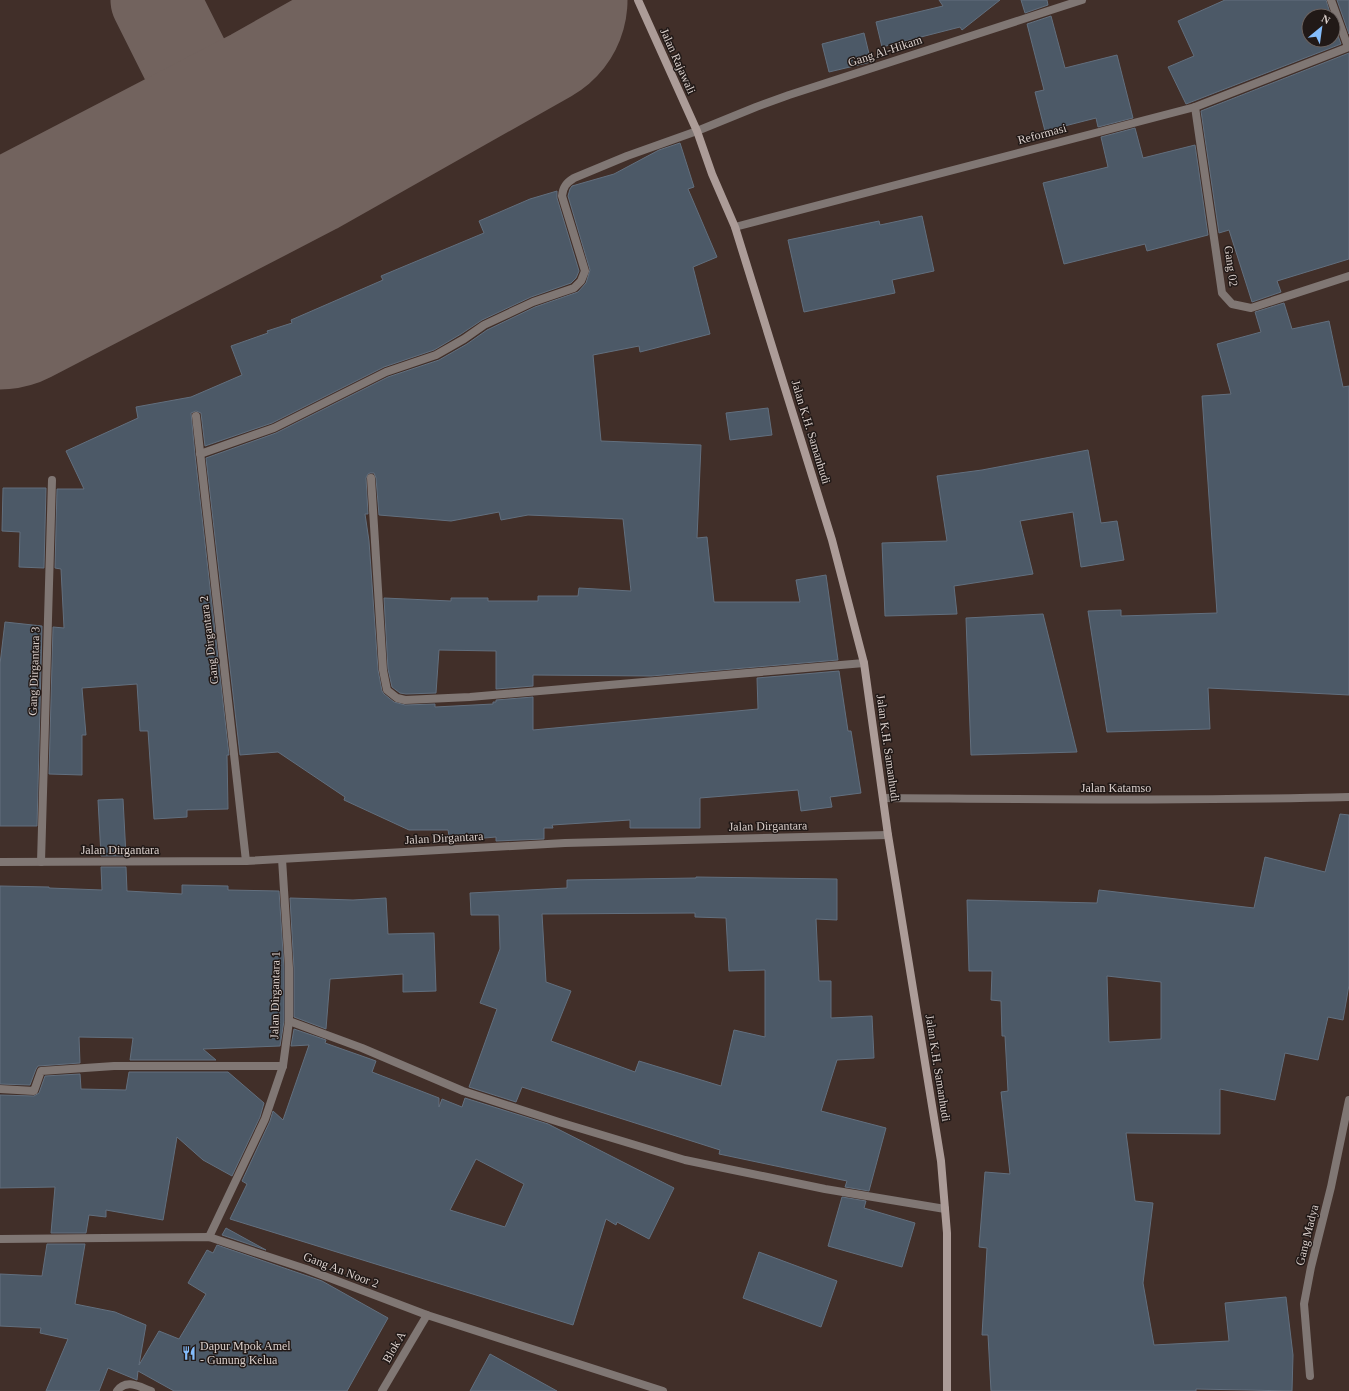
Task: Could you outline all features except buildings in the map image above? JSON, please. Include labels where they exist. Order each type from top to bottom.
[{"type":"street","name":"Jalan Rajawali","points":[[638,0],[697,131]]},
{"type":"street","name":"Gang Al-Hikam","points":[[200,454],[274,428],[386,372],[436,355],[464,339],[484,325],[534,302],[574,288],[580,281],[585,271],[562,196],[563,189],[568,182],[627,156],[697,131],[789,95],[1082,0]]},
{"type":"street","points":[[1331,0],[1348,47]]},
{"type":"street","name":"Reformasi","points":[[735,227],[1196,107],[1348,47]]},
{"type":"street","name":"Gang 02","points":[[1196,107],[1222,293],[1232,304],[1251,308],[1349,276]]},
{"type":"street","name":"Jalan K.H. Samanhudi","points":[[697,131],[712,174],[735,227],[832,540],[864,663],[888,835],[941,1161],[947,1233],[947,1391]]},
{"type":"street","name":"Gang Dirgantara 2","points":[[196,416],[246,861]]},
{"type":"street","points":[[371,478],[383,670],[387,690],[397,698],[405,700],[470,697],[864,663]]},
{"type":"street","name":"Gang Dirgantara 3","points":[[41,862],[52,480]]},
{"type":"street","name":"Jalan Katamso","points":[[883,798],[1132,800],[1349,797]]},
{"type":"street","name":"Jalan Dirgantara","points":[[0,862],[246,861],[566,843],[888,835]]},
{"type":"street","name":"Jalan Dirgantara 1","points":[[209,1237],[265,1119],[283,1066],[288,1021],[289,968],[282,859]]},
{"type":"street","points":[[288,1021],[362,1048],[463,1091],[558,1122],[686,1160],[825,1189],[945,1209]]},
{"type":"street","points":[[0,1089],[34,1091],[41,1071],[114,1066],[283,1066]]},
{"type":"street","name":"Gang Madya","points":[[1310,1376],[1304,1304],[1349,1100]]},
{"type":"street","name":"Gang An Noor 2","points":[[0,1239],[209,1237],[306,1269],[426,1315],[652,1389],[663,1391]]},
{"type":"street","name":"Blok A","points":[[382,1391],[426,1315]]},
{"type":"street","points":[[117,1391],[124,1385],[133,1384],[152,1391]]},
{"type":"taxiway","points":[[155,0],[206,102],[208,130],[202,159],[188,181]]},
{"type":"taxiway","points":[[206,102],[220,116],[237,126],[260,130],[285,131]]},
{"type":"runway","points":[[0,279],[285,131],[517,0]]},
{"type":"place","name":"Dapur Mpok Amel - Gunung Kelua","points":[[189,1353]]}]
